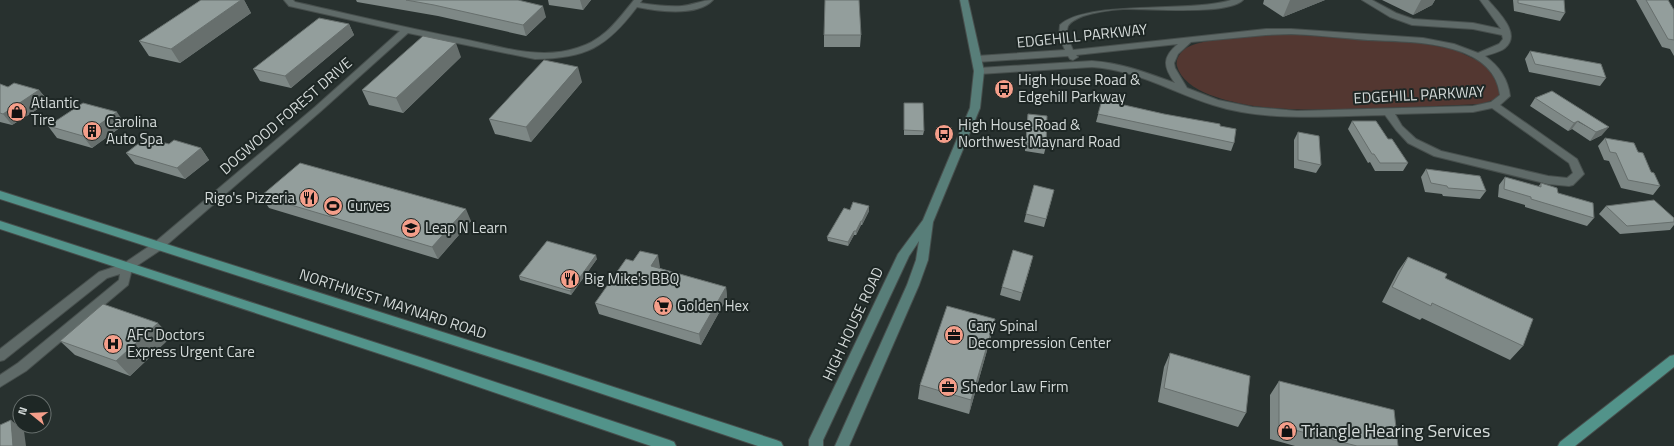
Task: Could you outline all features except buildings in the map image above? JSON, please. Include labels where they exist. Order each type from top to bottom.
[{"type":"main road","name":"HIGH HOUSE ROAD","points":[[816,446],[816,440],[904,254],[928,221],[976,108],[979,71],[964,0]]},
{"type":"main road","name":"NORTHWEST MAYNARD ROAD","points":[[0,195],[543,369],[776,446]]},
{"type":"main road","name":"HIGH HOUSE ROAD","points":[[842,446],[913,285],[922,260],[928,221]]},
{"type":"main road","points":[[0,225],[423,363],[669,446]]},
{"type":"main road","points":[[1564,446],[1674,360]]},
{"type":"street","points":[[288,0],[292,4],[406,30],[535,56],[554,56],[583,49],[607,37],[637,2],[676,9],[688,7],[709,0]]},
{"type":"street","points":[[1078,64],[1070,52],[1062,33],[1063,28],[1069,20],[1080,12],[1109,4],[1134,3],[1210,7],[1239,0]]},
{"type":"street","points":[[1366,0],[1393,15],[1412,22],[1474,26],[1507,33]]},
{"type":"street","points":[[1478,56],[1502,46],[1507,39],[1505,27],[1484,0]]},
{"type":"street","name":"DOGWOOD FOREST DRIVE","points":[[0,356],[103,275],[127,267],[158,246],[318,110],[406,30]]},
{"type":"street","name":"EDGEHILL PARKWAY","points":[[977,59],[1023,57],[1266,32],[1303,32],[1432,42],[1457,48],[1478,56],[1495,70],[1504,84],[1505,96],[1494,105],[1473,109],[1298,114],[1252,110],[1216,103],[1144,73],[1108,64],[1078,64],[979,71]]},
{"type":"street","name":"EDGEHILL PARKWAY","points":[[1184,89],[1175,78],[1171,69],[1170,61],[1172,54],[1176,49],[1190,40]]},
{"type":"street","points":[[1388,112],[1399,128],[1412,141],[1438,154],[1548,180],[1569,182],[1579,174],[1573,160],[1494,105]]},
{"type":"street","points":[[0,382],[22,367],[124,282],[127,267]]},
{"type":"shaded area","points":[[1300,35],[1420,43],[1453,49],[1485,64],[1496,75],[1501,94],[1493,100],[1481,104],[1322,110],[1288,109],[1254,106],[1221,99],[1210,95],[1189,83],[1181,75],[1177,66],[1177,60],[1181,52],[1196,44],[1241,37]]},
{"type":"place","name":"High House Road & Edgehill Parkway","points":[[1004,89]]},
{"type":"place","name":"Atlantic Tire","points":[[17,112]]},
{"type":"place","name":"Carolina Auto Spa","points":[[92,131]]},
{"type":"place","name":"High House Road & Northwest Maynard Road","points":[[944,134]]},
{"type":"place","name":"Rigo's Pizzeria","points":[[309,198]]},
{"type":"place","name":"Curves","points":[[333,206]]},
{"type":"place","name":"Leap N Learn","points":[[411,228]]},
{"type":"place","name":"Big Mike's BBQ","points":[[570,279]]},
{"type":"place","name":"Golden Hex","points":[[663,306]]},
{"type":"place","name":"Cary Spinal Decompression Center","points":[[954,335]]},
{"type":"place","name":"AFC Doctors Express Urgent Care","points":[[113,344]]},
{"type":"place","name":"Shedor Law Firm","points":[[948,387]]},
{"type":"place","name":"Triangle Hearing Services","points":[[1287,431]]}]
